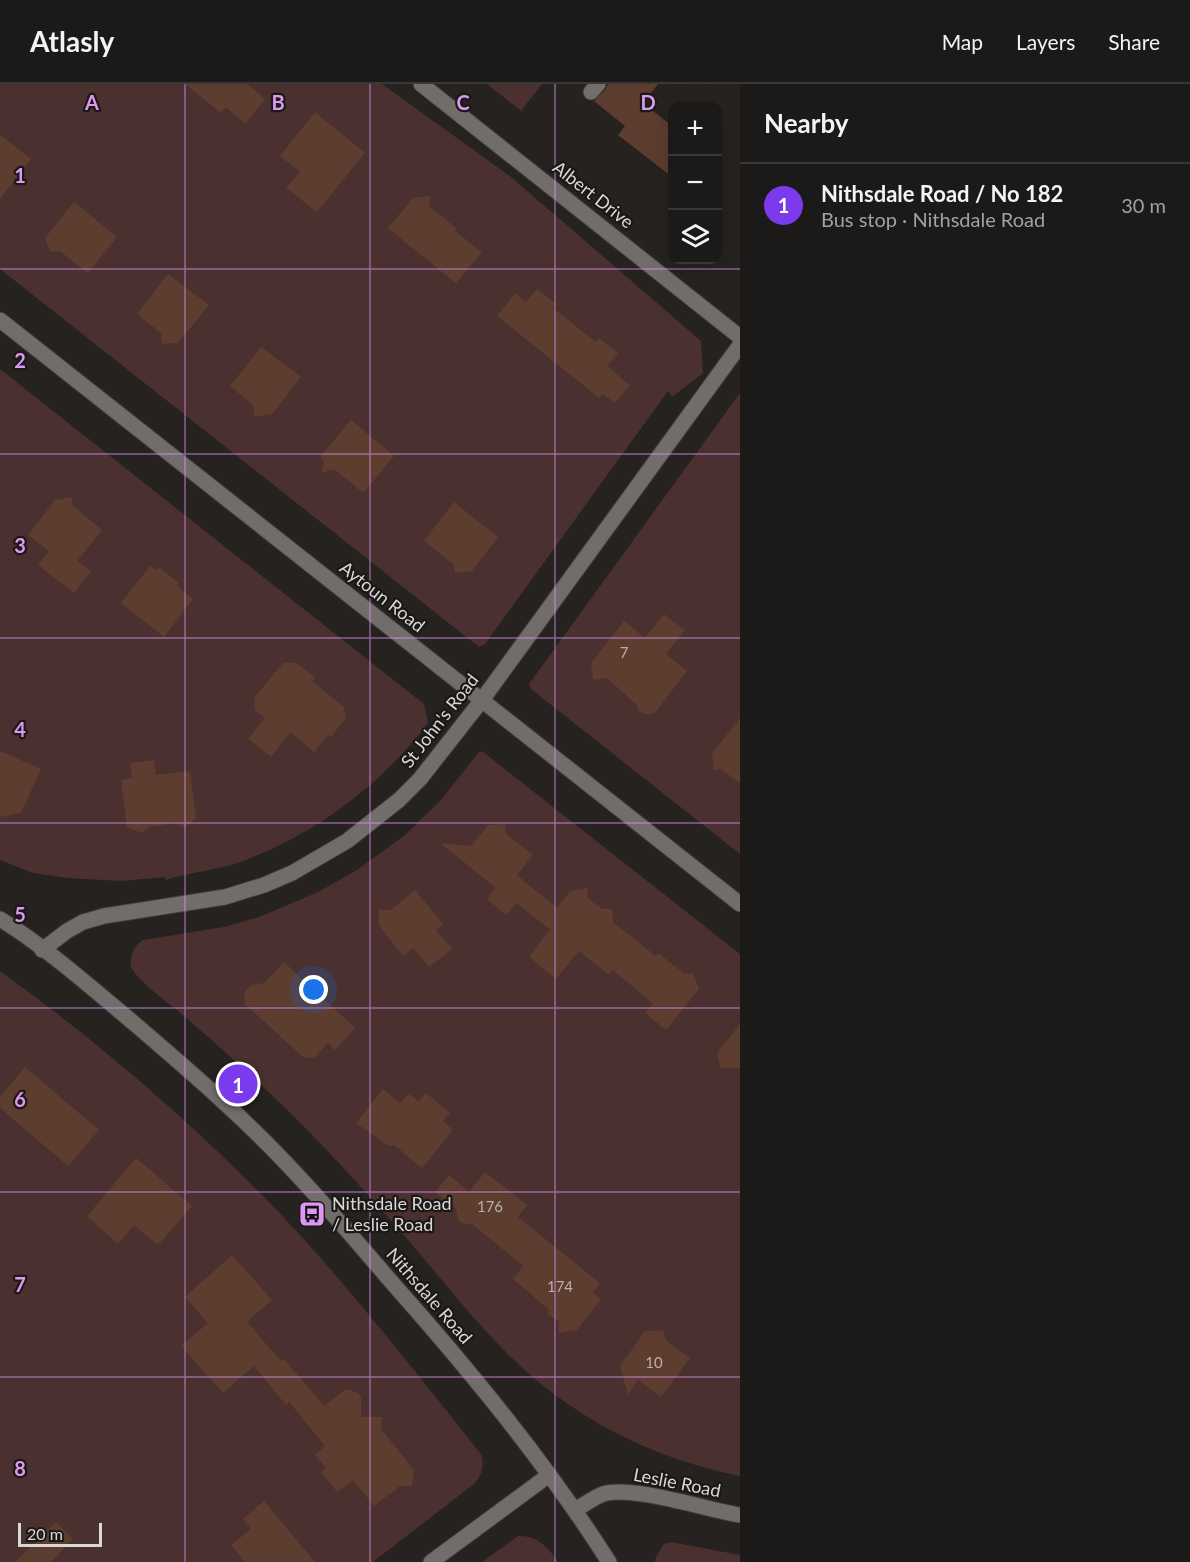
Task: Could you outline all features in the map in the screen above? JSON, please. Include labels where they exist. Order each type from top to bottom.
[{"type":"street","name":"Albert Drive","points":[[421,84],[740,337]]},
{"type":"street","name":"Aytoun Road","points":[[0,320],[740,904]]},
{"type":"street","name":"St John's Road","points":[[42,950],[66,931],[83,922],[104,916],[225,897],[282,877],[324,856],[373,822],[399,800],[427,770],[482,700],[740,345]]},
{"type":"street","name":"Nithsdale Road","points":[[0,919],[42,950],[182,1064],[298,1176],[478,1382],[575,1510],[609,1562]]},
{"type":"street","points":[[431,1562],[549,1475]]},
{"type":"street","name":"Leslie Road","points":[[575,1510],[603,1494],[620,1492],[661,1498],[740,1515]]},
{"type":"shaded area","points":[[0,84],[382,84],[511,177],[701,341],[703,373],[672,397],[668,391],[485,644],[479,647],[0,269]]},
{"type":"shaded area","points":[[487,84],[542,84],[521,111]]},
{"type":"shaded area","points":[[0,369],[424,704],[428,723],[410,745],[369,786],[323,820],[273,849],[226,866],[165,880],[165,877],[121,881],[67,878],[33,873],[0,860]]},
{"type":"shaded area","points":[[740,393],[740,854],[531,689],[529,684]]},
{"type":"shaded area","points":[[482,751],[740,954],[740,1476],[692,1464],[645,1447],[600,1424],[538,1381],[482,1327],[383,1211],[318,1141],[235,1061],[148,987],[131,967],[133,951],[143,940],[224,927],[259,917],[318,892],[357,870],[405,835],[441,800]]},
{"type":"shaded area","points":[[0,971],[72,1025],[141,1082],[240,1172],[299,1234],[352,1295],[481,1454],[482,1470],[474,1484],[373,1562],[0,1562]]},
{"type":"shaded area","points":[[518,1536],[525,1536],[542,1543],[558,1562],[482,1562]]},
{"type":"shaded area","points":[[671,1542],[740,1555],[740,1562],[655,1562],[664,1544]]},
{"type":"building","points":[[185,84],[247,84],[265,99],[245,124],[226,107],[221,113]]},
{"type":"building","points":[[608,84],[658,84],[643,103],[668,123],[668,174],[618,135],[625,126],[594,101]]},
{"type":"building","points":[[315,112],[365,153],[317,212],[286,188],[300,172],[280,156]]},
{"type":"building","points":[[0,135],[31,159],[0,199]]},
{"type":"building","points":[[430,196],[429,206],[457,229],[455,231],[482,252],[456,283],[388,228],[413,198]]},
{"type":"building","points":[[74,202],[117,237],[88,273],[60,251],[50,252],[45,238]]},
{"type":"building","points":[[168,274],[209,305],[178,343],[162,344],[161,333],[137,314]]},
{"type":"building","points":[[537,289],[556,304],[553,308],[596,342],[599,338],[618,353],[607,366],[630,385],[615,403],[603,394],[599,398],[497,316],[515,293],[526,302]]},
{"type":"building","points":[[261,347],[301,377],[272,414],[254,417],[254,406],[230,386]]},
{"type":"building","points":[[351,420],[394,456],[363,493],[334,469],[322,473],[324,461],[320,457]]},
{"type":"building","points":[[72,497],[73,506],[102,530],[77,561],[91,571],[74,593],[38,565],[49,551],[28,535],[55,500]]},
{"type":"building","points":[[454,502],[498,537],[472,571],[455,573],[453,564],[424,541]]},
{"type":"building","points":[[150,566],[156,570],[160,568],[179,583],[177,586],[193,599],[164,637],[121,603]]},
{"type":"building","points":[[664,614],[685,630],[666,654],[687,671],[654,714],[644,714],[607,678],[593,680],[591,663],[624,621],[645,638]]},
{"type":"building","points":[[283,663],[296,663],[315,677],[312,681],[344,707],[346,718],[331,737],[328,735],[314,752],[290,732],[271,757],[248,739],[265,718],[255,710],[254,698]]},
{"type":"building","points":[[740,718],[740,783],[721,769],[714,770],[712,753]]},
{"type":"building","points":[[0,751],[41,769],[21,813],[0,817]]},
{"type":"building","points":[[154,760],[156,775],[190,771],[196,818],[184,828],[175,823],[149,827],[142,833],[127,827],[121,780],[132,778],[130,763]]},
{"type":"building","points":[[505,824],[506,834],[533,855],[517,875],[557,908],[570,891],[588,888],[587,898],[602,909],[612,909],[613,922],[656,956],[658,953],[685,974],[693,973],[699,989],[666,1030],[645,1013],[653,1004],[613,970],[609,975],[579,951],[556,979],[529,957],[550,929],[516,903],[506,915],[487,899],[495,887],[440,843],[471,846],[488,825]]},
{"type":"building","points":[[415,890],[443,924],[436,930],[452,949],[429,967],[413,948],[403,956],[378,924],[379,909],[391,910]]},
{"type":"building","points":[[284,962],[355,1028],[335,1050],[328,1043],[315,1057],[304,1058],[245,1004],[244,993],[251,985],[264,983]]},
{"type":"building","points":[[740,1024],[740,1068],[720,1068],[717,1053]]},
{"type":"building","points":[[25,1067],[99,1130],[68,1166],[0,1108],[0,1097]]},
{"type":"building","points":[[383,1089],[400,1103],[409,1094],[419,1102],[426,1093],[450,1113],[443,1121],[453,1130],[422,1168],[394,1145],[389,1146],[356,1123]]},
{"type":"building","points":[[136,1158],[192,1206],[158,1245],[134,1225],[118,1244],[87,1216]]},
{"type":"building","points":[[485,1172],[527,1205],[518,1217],[600,1283],[593,1292],[601,1299],[577,1330],[559,1333],[559,1322],[547,1313],[549,1310],[513,1279],[523,1266],[472,1224],[464,1224],[458,1220],[456,1209],[435,1192],[449,1175],[469,1192]]},
{"type":"building","points":[[232,1255],[272,1300],[247,1322],[281,1361],[284,1359],[324,1406],[346,1389],[356,1392],[361,1397],[361,1417],[382,1417],[381,1429],[414,1470],[412,1486],[400,1486],[374,1506],[353,1480],[337,1492],[321,1472],[326,1468],[315,1455],[325,1446],[289,1402],[286,1405],[254,1366],[223,1393],[181,1346],[208,1323],[185,1297]]},
{"type":"building","points":[[663,1330],[666,1341],[690,1358],[661,1397],[638,1380],[628,1395],[620,1366],[645,1331]]},
{"type":"building","points":[[264,1501],[315,1562],[245,1562],[231,1545],[251,1529],[243,1519]]},
{"type":"building","points":[[56,1522],[73,1539],[51,1562],[15,1562]]},
{"type":"place","name":"Nithsdale Road / No 182","points":[[238,1084]]},
{"type":"place","name":"Nithsdale Road / Leslie Road","points":[[312,1214]]}]
